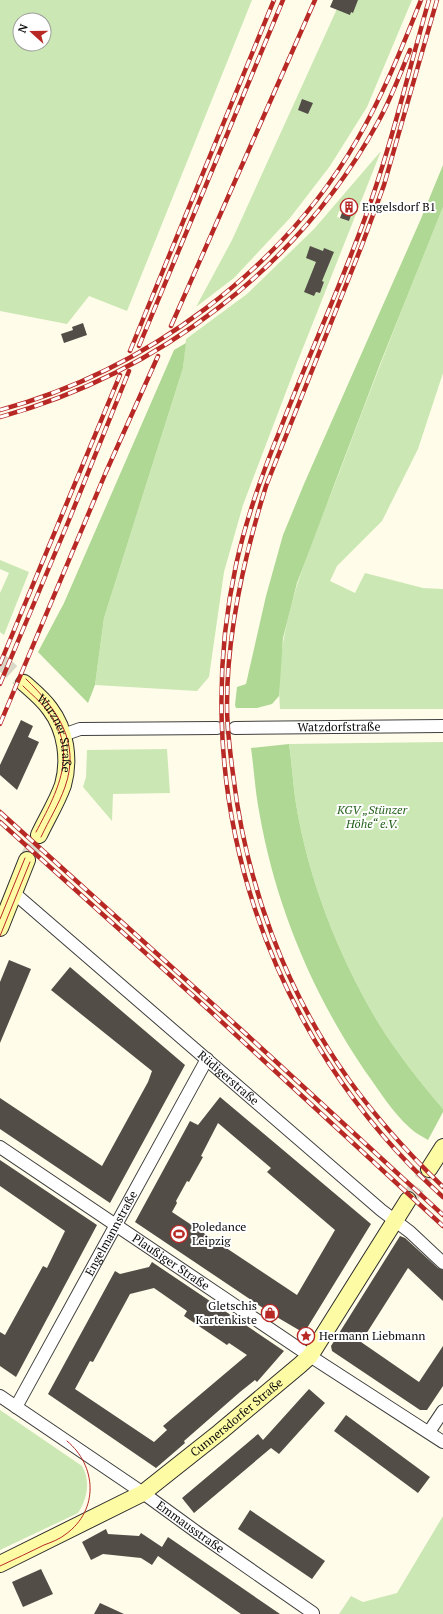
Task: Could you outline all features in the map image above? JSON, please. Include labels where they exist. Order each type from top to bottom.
[{"type":"street","name":"Wurzner Straße","points":[[24,682],[51,710],[63,736],[66,757],[66,771],[63,784],[39,834]]},
{"type":"street","name":"Watzdorfstraße","points":[[235,728],[443,726]]},
{"type":"street","points":[[63,736],[80,729],[216,728]]},
{"type":"street","points":[[0,928],[27,860]]},
{"type":"street","name":"Rüdigerstraße","points":[[14,893],[381,1210],[410,1232],[443,1262]]},
{"type":"street","name":"Engelmannstraße","points":[[16,1407],[207,1059]]},
{"type":"street","name":"Plaußiger Straße","points":[[0,1147],[310,1356],[443,1442]]},
{"type":"street","points":[[429,1169],[443,1148]]},
{"type":"street","name":"Cunnersdorfer Straße","points":[[0,1564],[143,1494],[220,1432],[310,1356],[394,1220],[408,1200]]},
{"type":"street","name":"Emmausstraße","points":[[0,1396],[313,1613]]},
{"type":"street","points":[[429,1432],[443,1411]]},
{"type":"green space","points":[[0,0],[252,0],[127,311],[89,296],[67,324],[0,311]]},
{"type":"green space","points":[[341,0],[412,0],[367,107],[330,166],[290,218],[234,278],[196,307],[232,240]]},
{"type":"green space","points":[[381,151],[297,363],[243,505],[224,572],[209,677],[197,691],[95,685],[104,618],[183,368],[186,339],[247,294],[314,229]],"holes":[[[347,199],[356,202],[349,221],[337,217],[339,211],[342,212]],[[334,252],[325,273],[316,269]],[[310,277],[324,282],[320,293],[315,292]]]},
{"type":"green space","points":[[443,165],[443,207],[380,364],[297,583],[283,638],[279,696],[272,704],[257,708],[236,708],[237,687],[246,684],[266,596],[283,535]]},
{"type":"green space","points":[[443,207],[443,373],[418,449],[382,521],[337,566],[330,581],[355,593],[365,573],[423,588],[443,589],[443,709],[280,709],[279,678],[282,647],[297,586],[318,526]]},
{"type":"green space","points":[[186,343],[183,368],[104,618],[95,685],[88,703],[38,652],[64,603],[174,350]]},
{"type":"green space","points":[[0,560],[29,572],[4,635],[0,632],[0,593],[9,573],[0,569]]},
{"type":"green space","name":"KGV „Stünzer Höhe“ e.V.","points":[[443,742],[443,1109],[410,1068],[379,1024],[364,999],[327,918],[317,890],[302,833],[295,797],[289,744]]},
{"type":"green space","points":[[289,744],[295,797],[302,833],[317,890],[327,918],[364,999],[379,1024],[410,1068],[443,1109],[443,1112],[428,1140],[412,1130],[397,1115],[365,1071],[346,1041],[328,1011],[312,979],[286,914],[266,846],[258,803],[251,748]]},
{"type":"green space","points":[[167,749],[170,793],[113,794],[112,821],[83,787],[86,777],[87,750]]},
{"type":"green space","points":[[0,1410],[82,1466],[85,1472],[87,1490],[84,1502],[78,1513],[0,1550]]},
{"type":"green space","points":[[443,1516],[443,1614],[339,1614],[351,1596],[363,1602],[397,1593]]},
{"type":"building","points":[[333,0],[358,0],[353,13],[351,12],[350,15],[330,7]]},
{"type":"building","points":[[302,99],[313,103],[308,114],[298,110]]},
{"type":"building","name":"Engelsdorf B1","points":[[347,199],[356,202],[349,221],[340,218]]},
{"type":"building","points":[[310,246],[323,251],[324,248],[334,252],[322,281],[324,282],[320,293],[316,292],[314,296],[304,292],[316,262],[306,258]]},
{"type":"building","points":[[83,323],[87,335],[64,343],[61,334],[73,330],[72,327]]},
{"type":"building","points":[[21,720],[33,726],[28,737],[39,742],[17,790],[0,775],[0,765]]},
{"type":"building","points":[[9,960],[31,969],[0,1043],[0,982]]},
{"type":"building","points":[[70,967],[185,1065],[110,1203],[0,1129],[0,1098],[102,1166],[148,1082],[152,1071],[51,990]]},
{"type":"building","points":[[220,1097],[371,1224],[304,1333],[275,1316],[135,1222],[190,1121],[198,1125]],"holes":[[[218,1123],[271,1168],[267,1172],[335,1230],[297,1295],[172,1212],[187,1181],[189,1182],[203,1157],[201,1156]]]},
{"type":"building","points":[[0,1160],[97,1225],[16,1377],[0,1366],[0,1332],[5,1335],[43,1266],[47,1268],[65,1231],[0,1186]]},
{"type":"building","points":[[400,1236],[405,1238],[438,1268],[443,1270],[443,1301],[408,1268],[361,1342],[419,1382],[443,1346],[443,1386],[427,1410],[420,1410],[332,1351],[331,1346]]},
{"type":"building","points":[[152,1262],[284,1351],[257,1382],[255,1380],[240,1392],[184,1441],[185,1443],[156,1468],[48,1394],[115,1271],[120,1274],[149,1267]],"holes":[[[154,1288],[187,1311],[184,1316],[227,1345],[229,1343],[247,1355],[163,1426],[167,1430],[154,1442],[75,1389],[90,1361],[93,1362],[130,1294]]]},
{"type":"building","points":[[309,1389],[325,1403],[279,1454],[271,1448],[194,1513],[182,1498],[258,1434],[263,1440]]},
{"type":"building","points":[[346,1415],[430,1477],[418,1493],[334,1431]]},
{"type":"building","points":[[250,1510],[325,1561],[312,1579],[238,1529]]},
{"type":"building","points":[[106,1529],[108,1534],[139,1536],[141,1533],[162,1547],[168,1537],[280,1614],[241,1614],[158,1556],[152,1565],[141,1558],[103,1554],[91,1560],[82,1542]]},
{"type":"building","points":[[41,1569],[53,1594],[23,1607],[12,1582]]},
{"type":"building","points":[[100,1603],[124,1614],[94,1614]]},
{"type":"tunnel","points":[[0,661],[24,683]]},
{"type":"tunnel","points":[[217,728],[235,728]]},
{"type":"tunnel","points":[[27,860],[39,835]]},
{"type":"tunnel","points":[[408,1200],[429,1169]]},
{"type":"tram line","points":[[26,679],[56,714],[68,741],[70,755],[69,771],[65,787],[41,837]]},
{"type":"tram line","points":[[23,686],[47,710],[57,726],[62,741],[64,757],[62,772],[57,787],[36,832]]},
{"type":"tram line","points":[[0,919],[25,858]]},
{"type":"tram line","points":[[0,936],[30,862]]},
{"type":"tram line","points":[[0,1566],[53,1542],[66,1534],[77,1524],[84,1513],[89,1501],[89,1475],[77,1451],[67,1441]]},
{"type":"railway","points":[[130,351],[274,0]]},
{"type":"railway","points":[[139,346],[283,0]]},
{"type":"railway","points":[[171,326],[315,0]]},
{"type":"railway","points":[[0,410],[54,393],[106,370],[157,342],[205,309],[249,272],[290,232],[326,187],[357,140],[384,89],[421,0]]},
{"type":"railway","points":[[429,0],[391,137],[365,218],[345,272],[267,463],[245,531],[236,565],[223,652],[222,739],[233,825],[255,908],[287,989],[329,1064],[382,1134],[443,1197]]},
{"type":"railway","points":[[437,0],[384,185],[362,245],[266,486],[238,594],[230,650],[227,705],[228,731],[233,774],[239,815],[248,856],[272,934],[288,973],[326,1046],[349,1080],[394,1136],[443,1187]]},
{"type":"railway","points":[[0,417],[59,398],[115,373],[169,343],[219,307],[266,267],[308,223],[346,175],[383,113],[410,50]]},
{"type":"railway","points":[[0,724],[106,472],[158,356]]},
{"type":"railway","points":[[0,684],[69,520],[129,371]]},
{"type":"railway","points":[[0,664],[120,375]]},
{"type":"railway","points":[[0,812],[246,1034],[443,1215]]},
{"type":"railway","points":[[0,822],[210,1011],[443,1226]]},
{"type":"place","name":"Engelsdorf B1","points":[[349,207]]},
{"type":"place","name":"Poledance Leipzig","points":[[179,1234]]},
{"type":"place","name":"Gletschis Kartenkiste","points":[[270,1313]]},
{"type":"place","name":"Hermann Liebmann","points":[[306,1336]]}]
